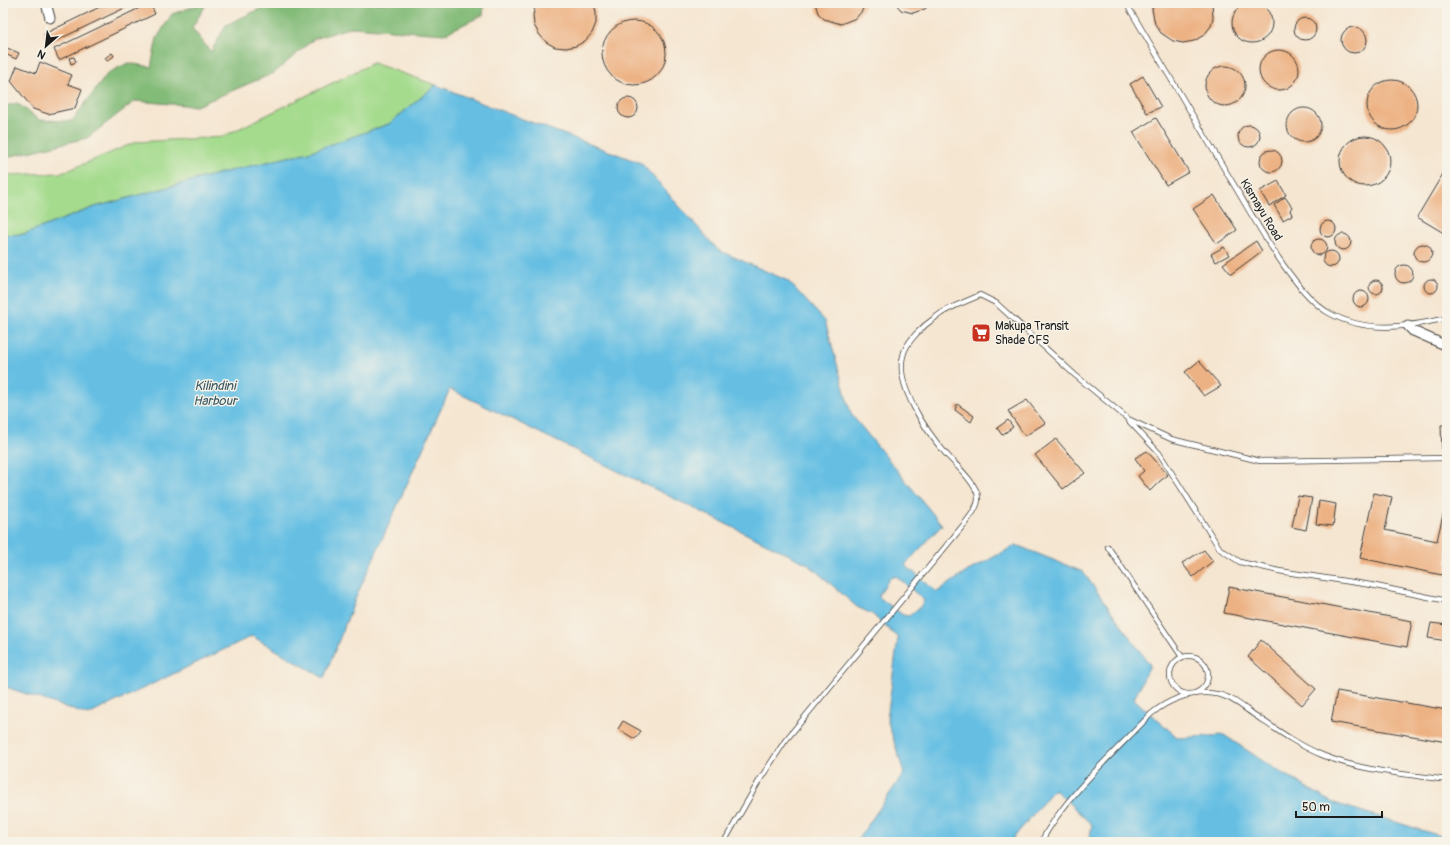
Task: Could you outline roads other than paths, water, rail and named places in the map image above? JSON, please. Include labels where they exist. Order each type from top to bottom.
[{"type":"street","points":[[46,3],[50,18]]},
{"type":"street","points":[[1408,326],[1413,331],[1447,346]]},
{"type":"lane","name":"Kismayu Road","points":[[1126,3],[1268,242],[1295,280],[1315,303],[1329,313],[1346,321],[1374,327],[1394,328],[1447,318]]},
{"type":"lane","points":[[724,842],[759,781],[785,741],[966,522],[975,508],[979,499],[976,490],[941,448],[910,403],[902,370],[902,356],[910,342],[936,316],[980,295],[996,303],[1075,375],[1128,419],[1159,453],[1220,549],[1240,562],[1279,571],[1371,585],[1447,601]]},
{"type":"lane","points":[[1128,419],[1171,439],[1260,461],[1447,458]]},
{"type":"lane","points":[[1108,548],[1182,657]]},
{"type":"lane","points":[[1041,842],[1050,826],[1068,802],[1151,714],[1161,706],[1193,694],[1206,685],[1208,672],[1200,659],[1194,657],[1182,657],[1173,664],[1170,676],[1171,682],[1178,691],[1193,694],[1218,694],[1232,700],[1290,738],[1322,755],[1354,765],[1447,780]]},
{"type":"water","name":"Kilindini Harbour","points":[[436,85],[641,163],[718,250],[788,281],[825,321],[851,414],[942,525],[905,565],[937,592],[968,571],[1016,545],[1083,572],[1150,665],[1134,699],[1178,738],[1224,735],[1266,763],[1331,802],[1447,838],[1447,842],[1089,842],[1092,825],[1054,789],[1010,842],[856,842],[904,773],[887,719],[898,638],[872,614],[857,607],[808,564],[450,389],[356,597],[324,678],[252,636],[88,715],[3,686],[3,235],[24,234],[95,207],[217,174],[309,152],[389,124]],"holes":[[[896,576],[924,600],[921,606],[909,616],[903,615],[880,598],[879,595],[890,578]]]},
{"type":"place","name":"Makupa Transit Shade CFS","points":[[981,333]]}]
